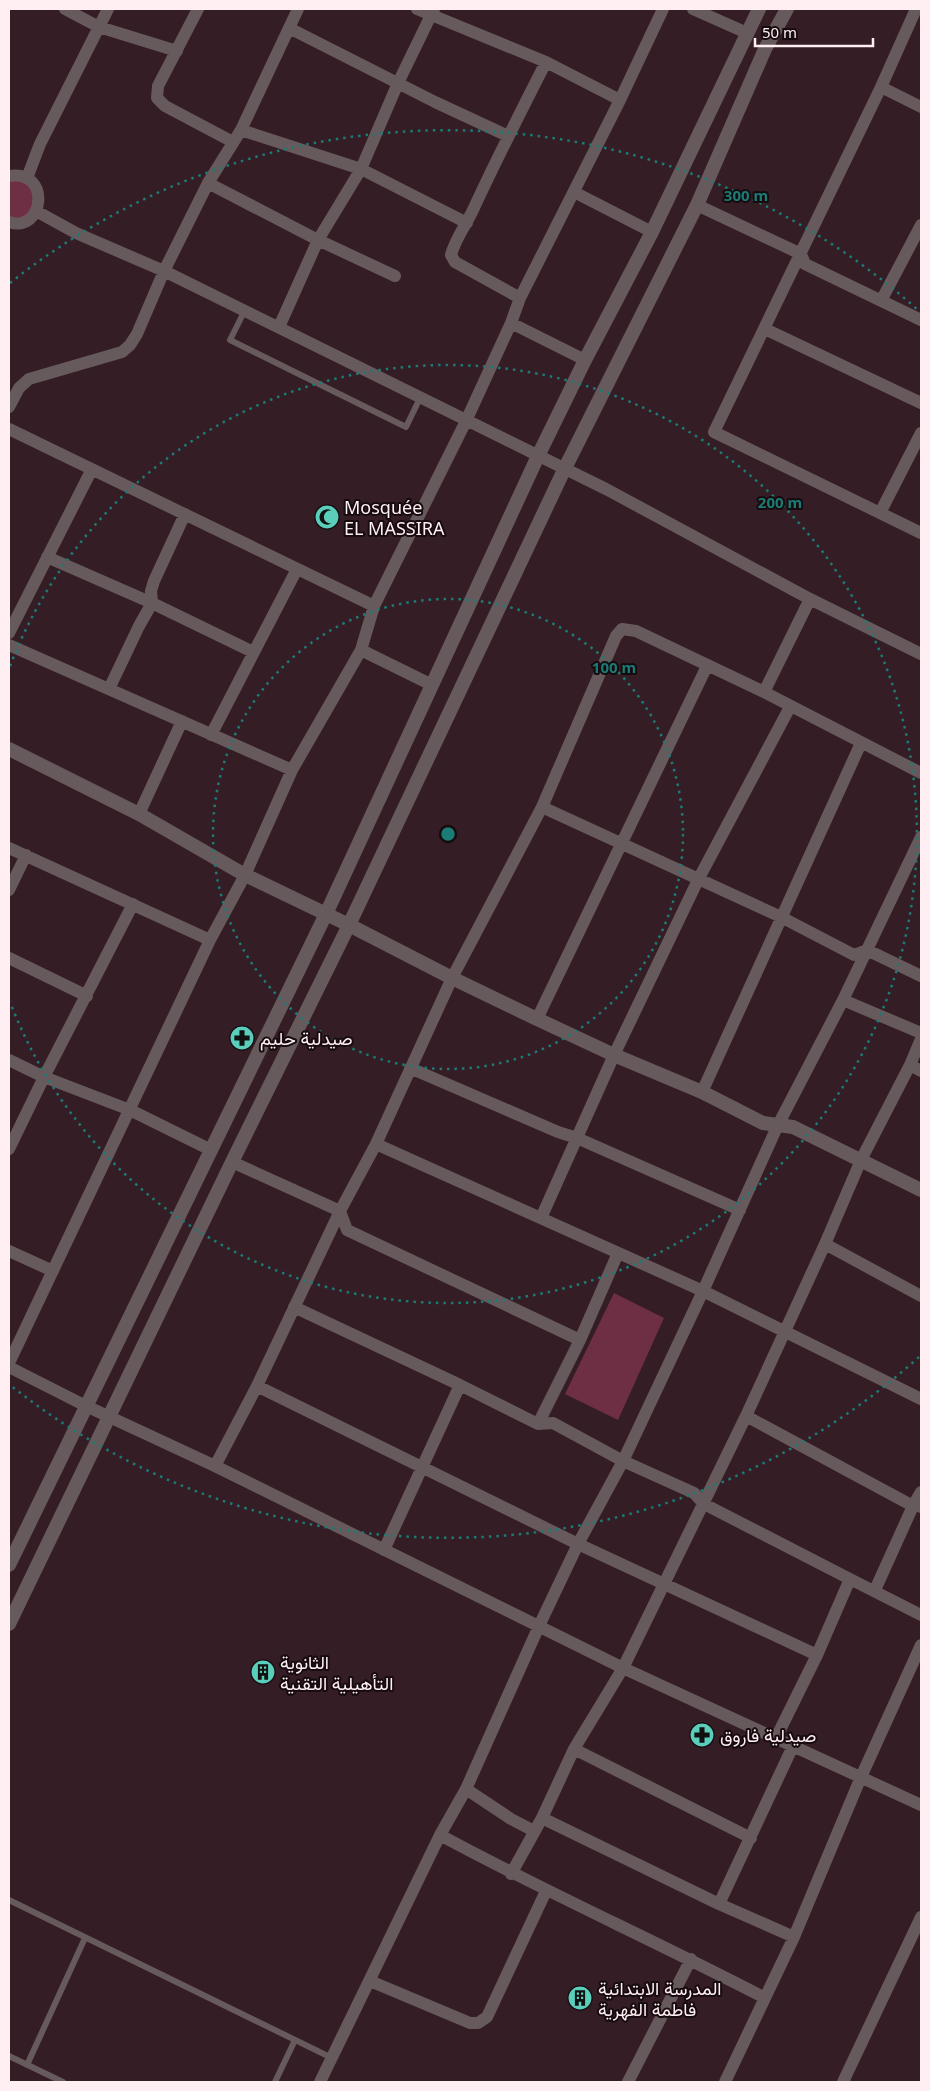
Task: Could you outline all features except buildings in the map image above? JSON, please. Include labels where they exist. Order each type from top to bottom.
[{"type":"street","points":[[65,9],[99,27],[177,51]]},
{"type":"street","points":[[27,178],[40,144],[108,9]]},
{"type":"street","points":[[198,9],[158,86],[157,98],[165,106],[233,142]]},
{"type":"street","points":[[10,402],[19,388],[29,379],[122,352],[130,345],[137,334],[164,271],[208,184],[241,130],[298,9]]},
{"type":"street","points":[[417,9],[432,12],[546,62],[620,100]]},
{"type":"street","points":[[9,1363],[210,940],[245,875],[292,770],[361,650],[374,606],[466,421],[511,323],[520,298],[620,100],[663,9]]},
{"type":"street","points":[[693,9],[746,33]]},
{"type":"street","points":[[9,1565],[326,914],[538,456],[585,360],[652,232],[759,9]]},
{"type":"street","points":[[9,1624],[349,924],[564,470],[697,205],[765,49],[787,9]]},
{"type":"street","points":[[915,11],[881,87],[714,432],[921,533]]},
{"type":"street","points":[[279,327],[318,240],[361,169],[398,83],[432,12]]},
{"type":"street","points":[[289,28],[508,136]]},
{"type":"street","points":[[520,298],[455,262],[452,255],[453,246],[467,223],[508,136],[546,62]]},
{"type":"street","points":[[881,87],[921,107]]},
{"type":"street","points":[[241,130],[361,169],[467,223]]},
{"type":"street","points":[[9,176],[16,175],[27,178],[35,185],[39,196],[36,211],[32,217],[23,222],[9,222]]},
{"type":"street","points":[[208,184],[318,240],[396,276]]},
{"type":"street","points":[[574,192],[652,232]]},
{"type":"street","points":[[697,205],[801,254],[805,264],[921,320]]},
{"type":"street","points":[[36,211],[76,233],[164,271],[245,310],[564,470],[606,489],[810,600],[921,654]]},
{"type":"street","points":[[882,301],[921,225]]},
{"type":"street","points":[[511,323],[585,360]]},
{"type":"street","points":[[765,329],[921,403]]},
{"type":"street","points":[[9,429],[374,606]]},
{"type":"street","points":[[880,514],[921,433]]},
{"type":"street","points":[[9,633],[92,469]]},
{"type":"street","points":[[109,689],[152,603],[151,591],[154,581],[185,514]]},
{"type":"street","points":[[47,557],[152,603],[253,652]]},
{"type":"street","points":[[211,735],[297,569]]},
{"type":"street","points":[[764,692],[810,600]]},
{"type":"street","points":[[216,1466],[340,1211],[376,1144],[452,978],[542,807],[616,636],[622,629],[627,628],[636,631],[764,692],[921,773]]},
{"type":"street","points":[[9,645],[292,770]]},
{"type":"street","points":[[361,650],[432,685]]},
{"type":"street","points":[[537,1019],[707,666]]},
{"type":"street","points":[[541,1218],[614,1055],[698,880],[790,707]]},
{"type":"street","points":[[139,814],[182,720]]},
{"type":"street","points":[[702,1092],[861,743]]},
{"type":"street","points":[[9,749],[139,814],[245,875],[349,924],[452,978],[614,1055],[702,1092],[763,1123],[793,1128],[921,1190]]},
{"type":"street","points":[[542,807],[781,917],[854,956],[867,950]]},
{"type":"street","points":[[320,2082],[440,1836],[466,1789],[538,1626],[578,1544],[623,1461],[777,1126],[843,1000],[921,837]]},
{"type":"street","points":[[9,848],[210,940]]},
{"type":"street","points":[[9,890],[26,855]]},
{"type":"street","points":[[9,1150],[44,1077],[133,904]]},
{"type":"street","points":[[867,950],[921,976]]},
{"type":"street","points":[[9,958],[87,996]]},
{"type":"street","points":[[843,1000],[921,1033]]},
{"type":"street","points":[[511,1874],[542,1818],[574,1749],[623,1668],[663,1583],[704,1504],[786,1330],[861,1160],[916,1068],[921,1039]]},
{"type":"street","points":[[9,1060],[44,1077],[130,1110],[211,1150]]},
{"type":"street","points":[[410,1068],[558,1132],[577,1138],[740,1210]]},
{"type":"street","points":[[376,1144],[703,1290],[921,1399]]},
{"type":"street","points":[[232,1162],[340,1211],[347,1230],[580,1340]]},
{"type":"street","points":[[825,1244],[921,1296]]},
{"type":"street","points":[[9,1251],[53,1271]]},
{"type":"street","points":[[538,1424],[580,1340],[618,1253]]},
{"type":"street","points":[[294,1307],[538,1424],[553,1423],[623,1461],[694,1494],[704,1504],[921,1615]]},
{"type":"street","points":[[9,1367],[86,1406],[216,1466],[623,1668],[921,1804]]},
{"type":"street","points":[[384,1550],[460,1385]]},
{"type":"street","points":[[256,1386],[578,1544],[817,1655]]},
{"type":"street","points":[[746,1416],[916,1506]]},
{"type":"street","points":[[875,1590],[921,1492]]},
{"type":"street","points":[[776,1738],[817,1655],[850,1580]]},
{"type":"street","points":[[725,2082],[794,1937],[861,1777],[921,1644]]},
{"type":"street","points":[[719,1904],[793,1746]]},
{"type":"street","points":[[574,1749],[751,1838]]},
{"type":"street","points":[[466,1789],[511,1819],[534,1830]]},
{"type":"street","points":[[542,1818],[719,1904],[794,1937]]},
{"type":"street","points":[[440,1836],[511,1874],[691,1959],[765,1998]]},
{"type":"street","points":[[370,1981],[470,2024],[478,2024],[487,2017],[546,1891]]},
{"type":"street","points":[[843,2082],[921,1917]]},
{"type":"street","points":[[628,2082],[691,1959]]},
{"type":"lane","points":[[245,310],[230,340],[406,427],[420,398]]},
{"type":"lane","points":[[9,1900],[332,2058]]},
{"type":"lane","points":[[27,2065],[85,1938]]},
{"type":"lane","points":[[275,2082],[295,2040]]},
{"type":"lane","points":[[9,2056],[63,2082]]},
{"type":"shaded area","points":[[9,180],[27,182],[35,199],[27,216],[9,219]]},
{"type":"shaded area","points":[[614,1293],[664,1318],[618,1420],[565,1394]]},
{"type":"place","name":"Mosquée EL MASSIRA","points":[[327,517]]},
{"type":"place","name":"صيدلية حليم","points":[[242,1038]]},
{"type":"place","name":"الثانوية التأهيلية التقنية","points":[[263,1672]]},
{"type":"place","name":"صيدلية فاروق","points":[[702,1735]]},
{"type":"place","name":"المدرسة الابتدائية فاطمة الفهرية","points":[[580,1998]]}]
